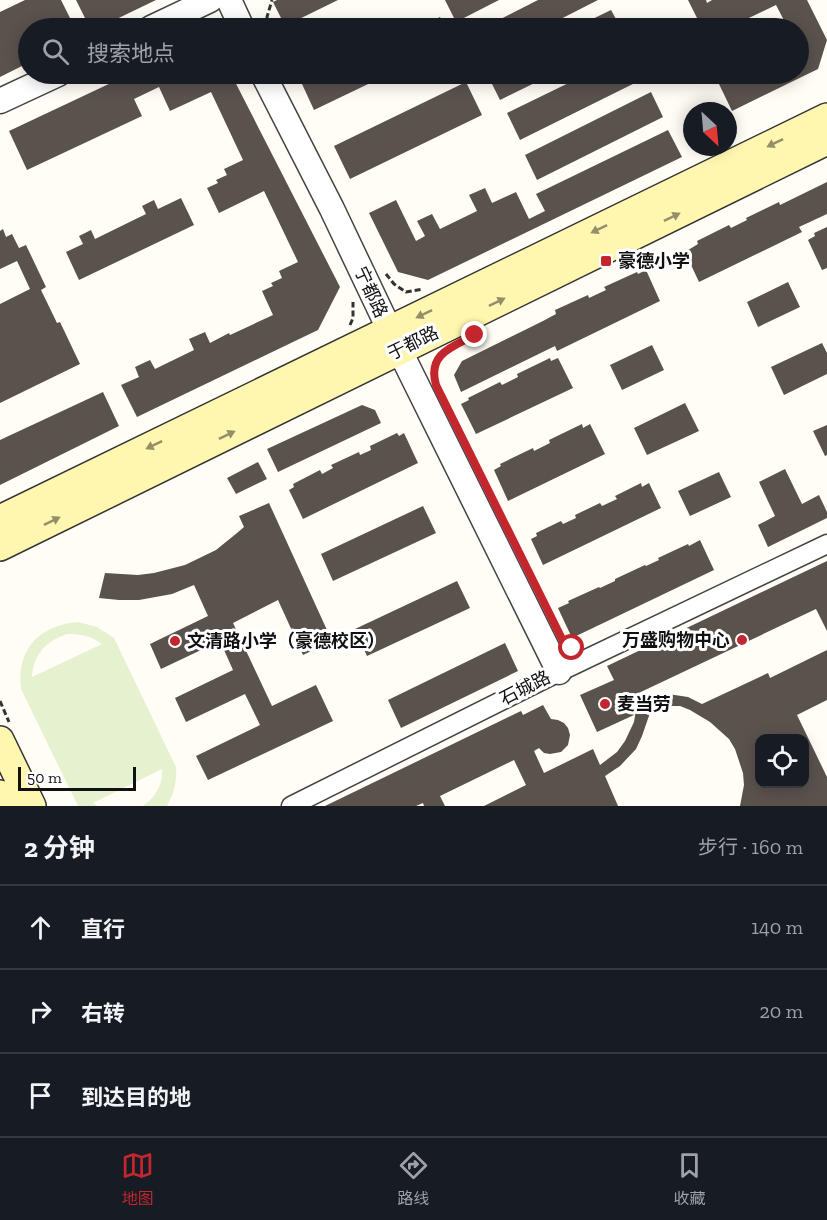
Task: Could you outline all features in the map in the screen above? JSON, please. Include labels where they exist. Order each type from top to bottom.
[{"type":"main road","name":"于都路","points":[[0,547],[394,340],[827,117]]},
{"type":"main road","name":"于都路","points":[[0,519],[827,141]]},
{"type":"main road","points":[[0,740],[32,806]]},
{"type":"main road","points":[[0,794],[6,806]]},
{"type":"street","points":[[172,18],[210,0]]},
{"type":"street","points":[[229,0],[237,18]]},
{"type":"street","points":[[0,101],[37,84]]},
{"type":"street","name":"宁都路","points":[[268,84],[332,209],[394,340],[559,672]]},
{"type":"street","name":"石城路","points":[[291,806],[559,672],[827,544]]},
{"type":"path","points":[[267,18],[272,0]]},
{"type":"path","points":[[385,272],[394,284],[406,292],[429,287]]},
{"type":"path","points":[[349,327],[353,318],[352,292]]},
{"type":"path","points":[[433,375],[438,360],[448,349]]},
{"type":"green space","points":[[78,622],[97,627],[114,638],[176,767],[172,797],[167,806],[143,806],[158,790],[162,769],[93,803],[97,806],[78,806],[21,689],[22,662],[27,651],[42,634],[64,624]],"holes":[[[67,634],[90,637],[102,644],[32,677],[35,662],[42,650]]]},
{"type":"building","points":[[25,0],[61,0],[70,18],[18,18],[18,68],[0,77],[0,12]]},
{"type":"building","points":[[76,0],[156,0],[119,18],[85,18]]},
{"type":"building","points":[[277,0],[338,0],[301,18],[281,18],[273,2]]},
{"type":"building","points":[[445,0],[499,0],[464,18],[454,18]]},
{"type":"building","points":[[538,0],[598,0],[563,18],[503,18]]},
{"type":"building","points":[[688,0],[706,0],[707,3],[712,0],[807,0],[827,40],[818,69],[809,73],[809,18],[783,18],[776,5],[749,18],[697,18]]},
{"type":"building","points":[[611,10],[615,18],[595,18]]},
{"type":"building","points":[[109,84],[236,84],[340,287],[318,330],[137,417],[121,385],[139,377],[135,367],[150,360],[155,369],[194,350],[189,339],[205,332],[210,343],[273,315],[262,291],[273,286],[271,283],[282,278],[279,271],[298,262],[264,191],[219,213],[207,188],[218,183],[216,180],[227,175],[224,169],[243,160],[211,92],[170,111],[159,87],[134,99],[142,116],[27,170],[9,131]]},
{"type":"building","points":[[302,84],[368,84],[314,110]]},
{"type":"building","points":[[462,84],[467,84],[482,115],[350,179],[334,146]]},
{"type":"building","points":[[492,84],[533,84],[500,100]]},
{"type":"building","points":[[566,84],[633,84],[520,140],[507,113]]},
{"type":"building","points":[[719,84],[787,84],[737,109],[737,102],[728,102]]},
{"type":"building","points":[[651,92],[663,117],[537,180],[525,155]]},
{"type":"building","points":[[668,130],[682,157],[428,280],[398,272],[369,213],[396,200],[416,241],[425,236],[417,221],[432,214],[440,229],[477,211],[469,195],[485,188],[492,203],[516,192],[529,219],[545,211],[536,194]]},
{"type":"building","points":[[827,182],[827,214],[799,227],[802,232],[699,282],[685,252],[698,244],[697,241],[729,225],[731,228],[779,202],[780,205]]},
{"type":"building","points":[[181,198],[194,225],[79,280],[66,252],[83,244],[79,236],[91,230],[95,239],[146,214],[142,206],[154,200],[158,209]]},
{"type":"building","points":[[827,227],[827,268],[822,270],[808,240],[815,236],[814,233]]},
{"type":"building","points":[[3,229],[6,237],[12,234],[19,248],[26,245],[46,287],[41,290],[57,323],[60,322],[80,364],[0,403],[0,304],[30,289],[17,261],[0,269],[0,231]]},
{"type":"building","points":[[646,270],[660,301],[557,351],[555,346],[461,392],[454,375],[462,361],[556,314],[555,310],[588,295],[589,298],[606,290],[604,287]]},
{"type":"building","points":[[788,282],[800,307],[758,327],[747,302]]},
{"type":"building","points":[[822,343],[827,353],[827,374],[784,395],[771,367]]},
{"type":"building","points":[[652,345],[664,370],[622,390],[610,365]]},
{"type":"building","points":[[550,358],[551,361],[558,358],[573,388],[476,434],[461,404],[500,382],[502,385],[518,377],[517,374]]},
{"type":"building","points":[[103,392],[119,426],[0,485],[0,440]]},
{"type":"building","points":[[685,403],[699,431],[647,455],[634,428]]},
{"type":"building","points":[[362,405],[375,410],[381,423],[278,472],[267,449]]},
{"type":"building","points":[[582,424],[583,428],[590,424],[605,454],[508,501],[494,470],[501,466],[500,464],[533,448],[534,451],[550,443],[549,440]]},
{"type":"building","points":[[827,425],[827,455],[825,456],[813,431]]},
{"type":"building","points":[[397,433],[399,436],[404,433],[418,463],[303,519],[289,490],[294,487],[293,484],[320,470],[322,474],[333,468],[331,465],[359,452],[360,455],[371,450],[370,446]]},
{"type":"building","points":[[258,462],[267,479],[236,494],[227,478]]},
{"type":"building","points":[[785,469],[802,504],[819,495],[827,512],[827,518],[768,547],[758,525],[775,516],[759,482]]},
{"type":"building","points":[[719,472],[731,497],[690,516],[678,491]]},
{"type":"building","points":[[641,483],[642,487],[649,483],[661,508],[543,565],[531,539],[537,536],[536,533],[561,521],[563,524],[576,518],[575,515],[600,503],[602,506],[617,499],[615,496]]},
{"type":"building","points":[[269,503],[332,641],[303,655],[278,600],[233,623],[272,706],[316,685],[333,721],[208,780],[196,756],[260,725],[245,694],[186,722],[175,698],[233,670],[220,641],[161,669],[150,644],[208,616],[194,585],[172,594],[139,600],[99,598],[105,573],[138,575],[185,565],[216,550],[244,527],[239,516]]},
{"type":"building","points":[[423,506],[436,533],[333,581],[321,554]]},
{"type":"building","points":[[700,540],[714,570],[572,638],[558,608],[569,603],[568,601]]},
{"type":"building","points":[[827,561],[827,631],[816,609],[626,699],[634,715],[597,732],[580,695],[614,680],[607,666]]},
{"type":"building","points":[[457,581],[470,608],[367,656],[355,629]]},
{"type":"building","points":[[505,643],[518,671],[401,728],[388,700]]},
{"type":"building","points":[[827,650],[827,700],[797,715],[806,734],[755,734],[755,788],[809,788],[809,740],[827,777],[827,806],[740,806],[744,785],[743,773],[729,739],[710,722],[690,710],[680,706],[669,706],[651,710],[636,749],[620,766],[605,776],[618,806],[484,806],[526,785],[514,760],[440,796],[445,806],[424,806],[423,803],[416,806],[325,806],[521,711],[523,715],[543,705],[551,719],[564,723],[570,735],[568,745],[561,752],[544,753],[539,748],[534,751],[544,773],[593,749],[600,765],[617,752],[625,741],[634,722],[637,703],[657,695],[668,694],[688,697],[702,704],[768,673],[770,678]]},
{"type":"place","name":"豪德小学","points":[[606,261]]},
{"type":"place","name":"万盛购物中心","points":[[742,640]]},
{"type":"place","name":"文清路小学（豪德校区）","points":[[175,641]]},
{"type":"place","name":"麦当劳","points":[[605,704]]},
{"type":"route","points":[[475,335],[448,349],[438,360],[433,375],[436,385],[565,645],[572,648]]}]
